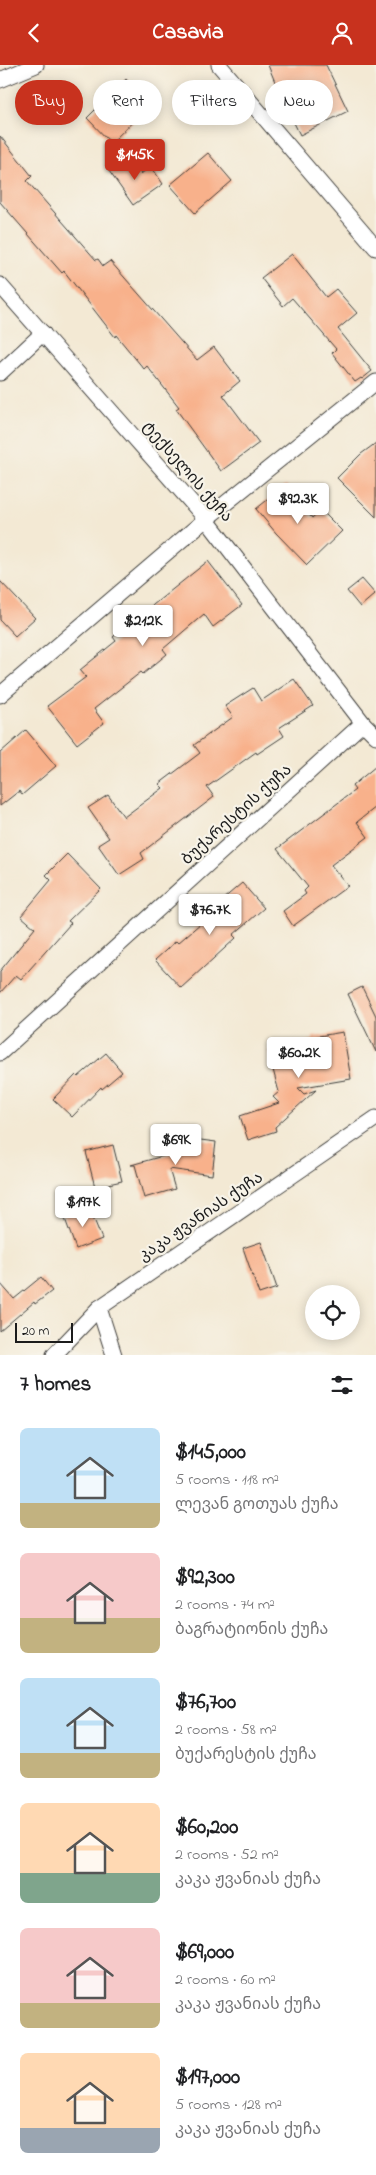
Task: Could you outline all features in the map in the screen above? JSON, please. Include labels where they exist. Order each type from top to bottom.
[{"type":"street","points":[[0,80],[36,65]]},
{"type":"street","points":[[219,65],[376,248]]},
{"type":"street","name":"ტექსელის ქუჩა","points":[[0,285],[206,519],[376,736]]},
{"type":"street","points":[[0,373],[43,333]]},
{"type":"street","points":[[0,695],[206,519],[376,383]]},
{"type":"street","name":"ბუქარესტის ქუჩა","points":[[0,1053],[364,723]]},
{"type":"street","name":"კაკა ჟვანიას ქუჩა","points":[[54,1355],[99,1308],[376,1120]]},
{"type":"street","points":[[99,1308],[114,1355]]},
{"type":"building","points":[[268,65],[326,65],[348,111],[333,118],[333,80],[274,80]]},
{"type":"building","points":[[93,112],[93,124],[87,118]]},
{"type":"building","points":[[94,125],[129,125],[111,143]]},
{"type":"building","points":[[295,125],[320,125],[300,135]]},
{"type":"building","points":[[0,136],[32,176],[27,181],[96,260],[98,259],[103,266],[110,261],[197,360],[214,347],[240,381],[223,395],[259,443],[221,471],[176,409],[179,407],[147,366],[144,369],[116,335],[115,337],[64,271],[62,273],[0,202]]},
{"type":"building","points":[[208,153],[232,181],[195,213],[170,185]]},
{"type":"building","points":[[129,157],[141,174],[151,166],[163,184],[133,205],[109,171]]},
{"type":"building","points":[[292,254],[326,297],[336,289],[357,313],[338,329],[372,371],[362,379],[355,382],[332,353],[336,349],[292,298],[283,306],[261,278]]},
{"type":"building","points":[[376,443],[376,517],[337,478],[361,454]]},
{"type":"building","points":[[286,485],[312,518],[321,510],[342,531],[307,565],[256,509]]},
{"type":"building","points":[[208,561],[242,605],[213,627],[204,614],[163,649],[167,654],[143,674],[141,672],[94,709],[104,723],[77,744],[47,706],[86,677],[80,670],[116,641],[113,637]]},
{"type":"building","points":[[362,579],[375,594],[360,607],[347,591]]},
{"type":"building","points":[[0,581],[35,618],[15,636],[0,620]]},
{"type":"building","points":[[294,679],[313,706],[279,728],[284,736],[257,754],[256,752],[207,787],[214,797],[141,853],[144,859],[119,875],[98,845],[109,838],[88,808],[108,795],[124,817],[163,788],[159,784],[200,753],[194,745],[233,717],[225,706],[253,688],[261,701]]},
{"type":"building","points":[[26,730],[56,766],[22,795],[19,791],[0,806],[0,753]]},
{"type":"building","points":[[376,766],[376,807],[357,822],[368,837],[331,865],[348,886],[293,926],[283,911],[306,894],[304,891],[308,887],[277,849],[355,790],[352,786]]},
{"type":"building","points":[[67,854],[101,889],[68,921],[71,923],[21,979],[16,975],[0,993],[0,971],[35,928],[21,916],[51,880],[46,875]]},
{"type":"building","points":[[242,883],[264,908],[233,935],[236,938],[181,988],[155,960],[217,909],[215,906]]},
{"type":"building","points":[[362,987],[376,1016],[376,1052],[348,994]]},
{"type":"building","points":[[343,1032],[351,1079],[298,1088],[304,1094],[316,1090],[275,1127],[276,1131],[248,1140],[240,1116],[279,1103],[273,1097],[279,1092],[268,1051],[313,1040],[313,1037]]},
{"type":"building","points":[[106,1053],[122,1072],[102,1089],[101,1087],[72,1117],[53,1099],[76,1075],[78,1077]]},
{"type":"building","points":[[185,1138],[216,1142],[212,1175],[169,1169],[175,1189],[144,1198],[135,1165],[131,1165],[184,1150]]},
{"type":"building","points":[[113,1145],[122,1181],[95,1187],[86,1152]]},
{"type":"building","points":[[89,1207],[102,1239],[76,1249],[64,1216]]},
{"type":"building","points":[[261,1242],[277,1288],[259,1294],[243,1248]]},
{"type":"building","points":[[41,1277],[52,1291],[35,1304],[34,1302],[0,1331],[0,1283],[14,1299]]}]
